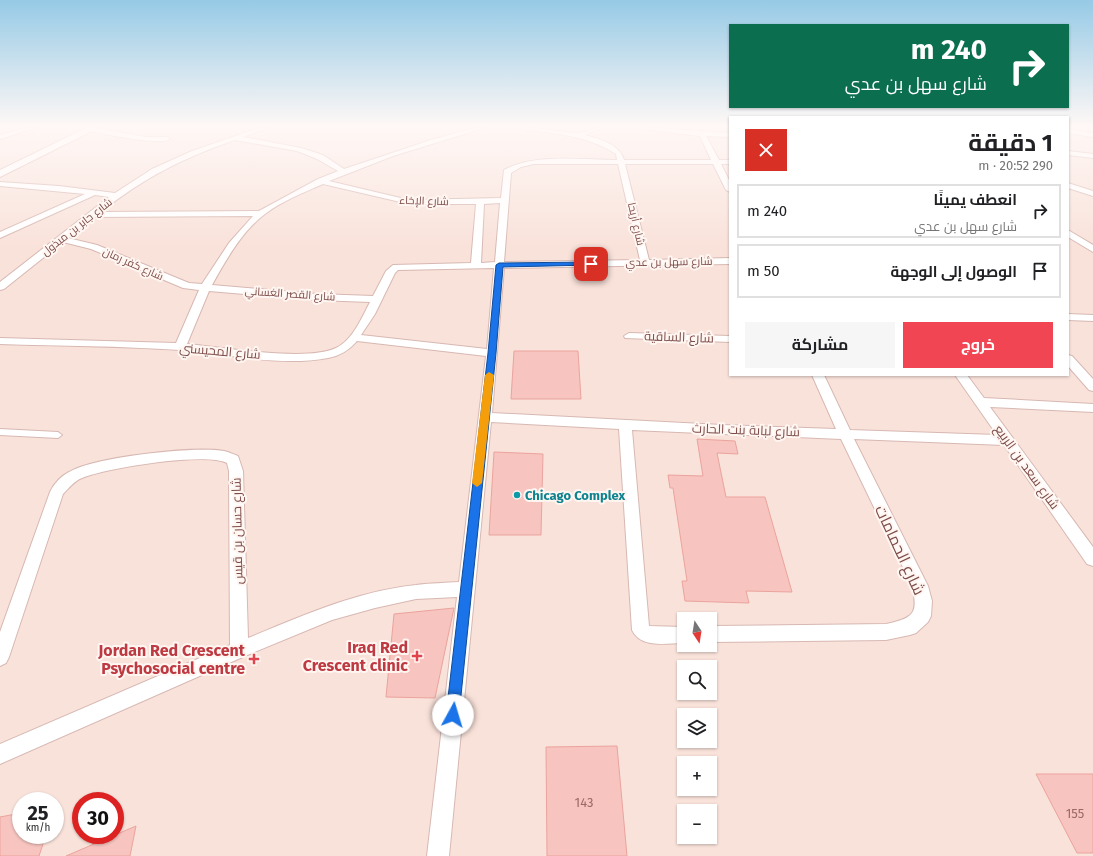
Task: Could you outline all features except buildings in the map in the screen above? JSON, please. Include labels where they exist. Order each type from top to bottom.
[{"type":"street","points":[[0,174],[14,167]]},
{"type":"street","name":"شارع جابر بن مبذول","points":[[0,286],[116,196],[165,167]]},
{"type":"street","points":[[336,167],[343,171]]},
{"type":"street","points":[[180,347],[204,289],[235,242],[252,220],[261,212],[277,202],[354,167]]},
{"type":"street","points":[[438,856],[492,353],[507,172],[516,167]]},
{"type":"street","name":"شارع أريحا","points":[[623,167],[645,262]]},
{"type":"street","points":[[718,167],[729,188]]},
{"type":"street","name":"شارع الإخاء","points":[[322,181],[397,200],[480,202],[504,200]]},
{"type":"street","points":[[1069,181],[1087,183]]},
{"type":"street","points":[[0,184],[59,188],[92,194],[116,196]]},
{"type":"street","points":[[1069,185],[1093,194]]},
{"type":"street","points":[[0,235],[92,194]]},
{"type":"street","points":[[476,266],[480,202]]},
{"type":"street","points":[[94,214],[168,215],[261,212]]},
{"type":"street","points":[[1069,233],[1093,250]]},
{"type":"street","name":"شارع كفر رمان","points":[[61,239],[107,252],[179,284],[204,289]]},
{"type":"street","name":"شارع سهل بن عدي","points":[[393,268],[729,261]]},
{"type":"street","name":"شارع المحيسني","points":[[0,341],[180,347],[265,355],[326,356],[343,349],[354,338],[393,268]]},
{"type":"street","name":"شارع القصر الغساني","points":[[204,289],[376,299]]},
{"type":"street","points":[[1069,317],[1088,318],[1093,328]]},
{"type":"street","name":"شارع الساقية","points":[[629,336],[729,339]]},
{"type":"street","points":[[354,338],[492,353]]},
{"type":"street","points":[[1069,361],[1093,387]]},
{"type":"street","name":"شارع الحمامات","points":[[717,634],[886,632],[910,628],[922,616],[924,601],[920,586],[845,434],[818,376]]},
{"type":"street","name":"شارع سعد بن الربيع","points":[[962,376],[1093,559]]},
{"type":"street","points":[[980,402],[1093,408]]},
{"type":"street","name":"شارع لبابة بنت الحارث","points":[[485,417],[625,425],[1007,440]]},
{"type":"street","points":[[625,425],[640,626],[641,630],[646,635],[677,635]]},
{"type":"street","name":"شارع حسان بن قيس","points":[[0,657],[57,492],[64,484],[76,475],[100,468],[128,462],[194,455],[225,456],[233,460],[236,470],[239,650]]},
{"type":"street","points":[[0,754],[239,650],[331,612],[375,600],[416,592],[466,589]]},
{"type":"lane","points":[[0,432],[58,435]]},
{"type":"shaded area","points":[[0,167],[729,167],[729,376],[1069,376],[1069,167],[1093,167],[1093,856],[0,856]]},
{"type":"slow traffic","points":[[477,483],[489,375]]},
{"type":"place","name":"Chicago Complex","points":[[517,495]]},
{"type":"place","name":"Iraq Red Crescent clinic","points":[[417,656]]},
{"type":"place","name":"Jordan Red Crescent Psychosocial centre","points":[[254,659]]},
{"type":"route","points":[[453,715],[492,353],[499,265],[591,264]]}]
